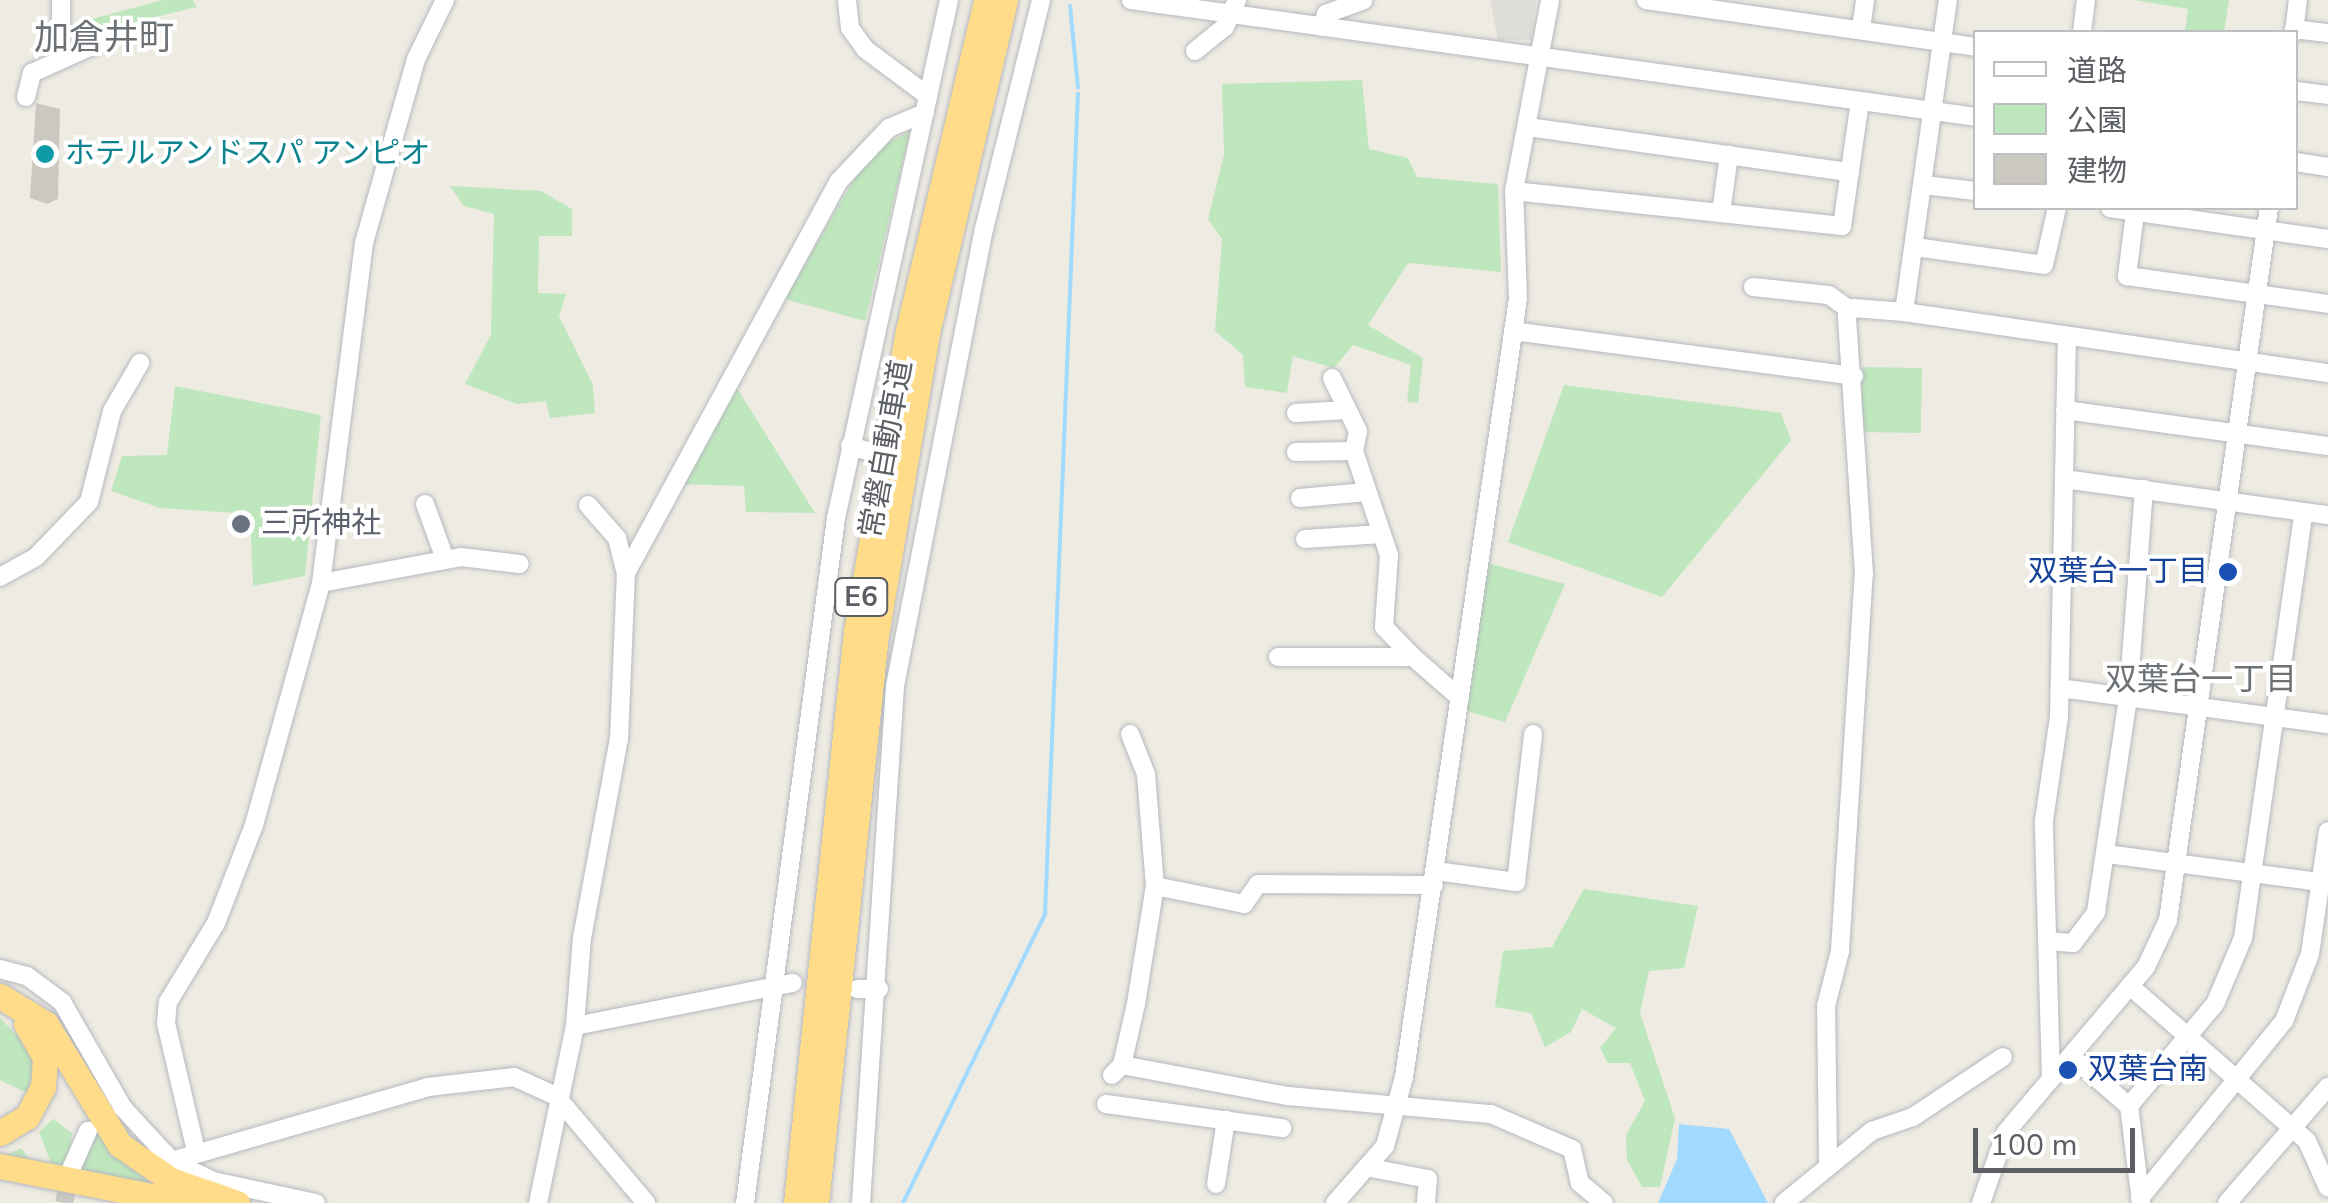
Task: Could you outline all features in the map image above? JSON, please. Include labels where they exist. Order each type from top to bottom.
[{"type":"highway","name":"常磐自動車道","points":[[796,1203],[856,631],[908,331],[986,0]]},
{"type":"highway","name":"常磐自動車道","points":[[816,1203],[876,635],[926,333],[1005,0]]},
{"type":"highway","points":[[0,996],[46,1024],[120,1145],[171,1180],[238,1203]]},
{"type":"highway","points":[[0,1010],[33,1033],[46,1067],[34,1108],[0,1133]]},
{"type":"highway","points":[[0,1166],[188,1203]]},
{"type":"highway","points":[[0,1183],[101,1203]]},
{"type":"street","points":[[61,0],[62,55]]},
{"type":"street","points":[[196,1151],[166,1023],[168,1002],[216,924],[254,825],[320,584],[364,243],[421,42],[445,0]]},
{"type":"street","points":[[847,0],[850,28],[864,49],[927,105]]},
{"type":"street","points":[[745,1203],[768,982],[850,446],[949,0]]},
{"type":"street","points":[[861,1203],[879,989],[895,686],[926,462],[1041,0]]},
{"type":"street","points":[[1131,0],[1235,7],[1322,26],[1973,117]]},
{"type":"street","points":[[1322,26],[1326,14],[1364,0]]},
{"type":"street","points":[[1335,1203],[1371,1168],[1398,1108],[1513,330],[1514,191],[1550,0]]},
{"type":"street","points":[[1646,0],[1790,10],[1862,29],[1973,46]]},
{"type":"street","points":[[1862,29],[1866,0]]},
{"type":"street","points":[[1904,312],[1948,0]]},
{"type":"street","points":[[2082,30],[2086,0]]},
{"type":"street","points":[[2294,30],[2298,0]]},
{"type":"street","points":[[1195,51],[1235,7]]},
{"type":"street","points":[[2298,31],[2328,33]]},
{"type":"street","points":[[26,97],[32,73],[62,55],[105,40]]},
{"type":"street","points":[[2298,91],[2328,96]]},
{"type":"street","points":[[1514,191],[1842,226],[1860,102]]},
{"type":"street","points":[[626,573],[839,182],[889,128],[927,105]]},
{"type":"street","points":[[1528,127],[1850,172]]},
{"type":"street","points":[[1721,212],[1729,155]]},
{"type":"street","points":[[2298,162],[2328,166]]},
{"type":"street","points":[[1924,184],[1973,190]]},
{"type":"street","points":[[1915,247],[2044,265],[2057,210]]},
{"type":"street","points":[[2120,210],[2328,239]]},
{"type":"street","points":[[1981,1203],[2006,1132],[2130,986],[2162,936],[2178,863],[2269,210]]},
{"type":"street","points":[[2135,213],[2127,276],[2328,304]]},
{"type":"street","points":[[1754,287],[1830,295],[1851,311],[1904,312],[2328,373]]},
{"type":"street","points":[[1828,1161],[1826,1006],[1840,951],[1864,574],[1851,311]]},
{"type":"street","points":[[1513,330],[1854,376]]},
{"type":"street","points":[[2051,1079],[2044,821],[2060,688],[2067,336]]},
{"type":"street","points":[[0,577],[36,557],[90,502],[112,411],[140,364]]},
{"type":"street","points":[[1332,378],[1358,431],[1354,450],[1390,556],[1384,626],[1412,657],[1460,698]]},
{"type":"street","points":[[1296,414],[1347,410]]},
{"type":"street","points":[[2065,410],[2328,446]]},
{"type":"street","points":[[850,446],[871,452]]},
{"type":"street","points":[[1296,452],[1354,450]]},
{"type":"street","points":[[2064,479],[2328,516]]},
{"type":"street","points":[[2049,941],[2073,942],[2096,912],[2128,697],[2144,489]]},
{"type":"street","points":[[1300,498],[1368,492]]},
{"type":"street","points":[[425,504],[445,559]]},
{"type":"street","points":[[538,1203],[556,1096],[575,1026],[582,938],[618,740],[626,573],[617,538],[588,504]]},
{"type":"street","points":[[2129,1106],[2190,1037],[2236,960],[2254,873],[2304,512]]},
{"type":"street","points":[[1305,539],[1382,534]]},
{"type":"street","points":[[320,584],[445,559],[520,564]]},
{"type":"street","points":[[1278,657],[1412,657]]},
{"type":"street","points":[[2060,688],[2328,724]]},
{"type":"street","points":[[1130,734],[1146,774],[1155,886],[1117,1070],[1398,1108],[1491,1114],[1554,1136],[1572,1149],[1580,1183],[1604,1203]]},
{"type":"street","points":[[1155,886],[1244,904],[1258,884],[1435,878],[1516,882],[1533,734]]},
{"type":"street","points":[[2141,1200],[2242,1082],[2284,1022],[2321,932],[2321,882],[2328,831]]},
{"type":"street","points":[[2107,854],[2321,882]]},
{"type":"street","points":[[0,969],[41,984],[62,1002],[119,1111],[172,1161],[213,1182],[316,1203]]},
{"type":"street","points":[[575,1026],[768,982],[793,983]]},
{"type":"street","points":[[2130,986],[2308,1141],[2328,1188]]},
{"type":"street","points":[[857,989],[879,989]]},
{"type":"street","points":[[1784,1203],[1828,1161],[1872,1131],[1913,1117],[2003,1056]]},
{"type":"street","points":[[2071,1056],[2129,1106],[2141,1200]]},
{"type":"street","points":[[172,1161],[196,1151],[462,1080],[514,1077],[556,1096],[646,1203]]},
{"type":"street","points":[[2255,1203],[2233,1196],[2328,1087]]},
{"type":"street","points":[[1106,1104],[1282,1128]]},
{"type":"street","points":[[1216,1184],[1226,1120]]},
{"type":"street","points":[[71,1169],[88,1132]]},
{"type":"street","points":[[1371,1168],[1428,1179],[1426,1203]]},
{"type":"shaded area","points":[[1490,0],[1536,0],[1531,40],[1498,40]]},
{"type":"green space","points":[[163,0],[193,0],[197,7],[93,32],[88,20]]},
{"type":"green space","points":[[2134,0],[2229,0],[2224,30],[2185,30],[2188,9]]},
{"type":"green space","points":[[1362,80],[1369,149],[1408,158],[1417,177],[1498,184],[1501,272],[1408,263],[1368,325],[1423,358],[1418,403],[1407,402],[1411,365],[1353,345],[1334,368],[1293,356],[1287,393],[1245,387],[1243,355],[1215,331],[1222,239],[1208,219],[1224,155],[1222,84]]},
{"type":"green space","points":[[910,131],[865,321],[785,299],[869,153]]},
{"type":"green space","points":[[450,186],[541,191],[572,209],[572,236],[539,236],[538,293],[566,294],[559,316],[593,385],[595,413],[550,418],[546,401],[517,404],[465,384],[491,335],[494,214],[464,206]]},
{"type":"green space","points":[[1862,367],[1922,368],[1921,433],[1861,432]]},
{"type":"green space","points":[[735,385],[815,513],[746,512],[744,486],[679,484]]},
{"type":"green space","points":[[1564,385],[1781,413],[1791,440],[1662,597],[1508,542]]},
{"type":"green space","points":[[175,386],[321,415],[305,576],[253,586],[250,514],[160,508],[111,491],[122,456],[167,455]]},
{"type":"green space","points":[[1487,563],[1565,584],[1505,722],[1467,711]]},
{"type":"green space","points":[[1584,889],[1698,906],[1684,968],[1649,971],[1640,1013],[1675,1118],[1660,1187],[1642,1187],[1627,1160],[1626,1135],[1645,1101],[1630,1063],[1608,1063],[1600,1048],[1616,1028],[1582,1009],[1571,1032],[1545,1047],[1531,1013],[1495,1007],[1503,951],[1552,947]]},
{"type":"green space","points":[[0,1018],[35,1054],[31,1095],[0,1080]]},
{"type":"green space","points":[[53,1119],[72,1133],[67,1170],[0,1158],[21,1148],[30,1160],[51,1163],[39,1132]]},
{"type":"green space","points":[[100,1133],[188,1192],[76,1172],[81,1145]]},
{"type":"water","points":[[1679,1124],[1729,1129],[1768,1203],[1658,1203],[1677,1159]]},
{"type":"building","name":"ホテルアンドスパ アンピオ","points":[[36,103],[60,109],[58,199],[47,204],[30,198]]},
{"type":"waterway","points":[[1070,6],[1078,88]]},
{"type":"waterway","points":[[903,1203],[1045,914],[1078,94]]},
{"type":"tunnel","points":[[64,1203],[71,1169]]},
{"type":"place","name":"ホテルアンドスパ アンピオ","points":[[45,154]]},
{"type":"place","name":"三所神社","points":[[241,524]]},
{"type":"place","name":"双葉台一丁目","points":[[2228,572]]},
{"type":"place","name":"双葉台南","points":[[2068,1070]]},
{"type":"district","name":"加倉井町","points":[[104,38]]},
{"type":"district","name":"双葉台一丁目","points":[[2201,680]]}]
